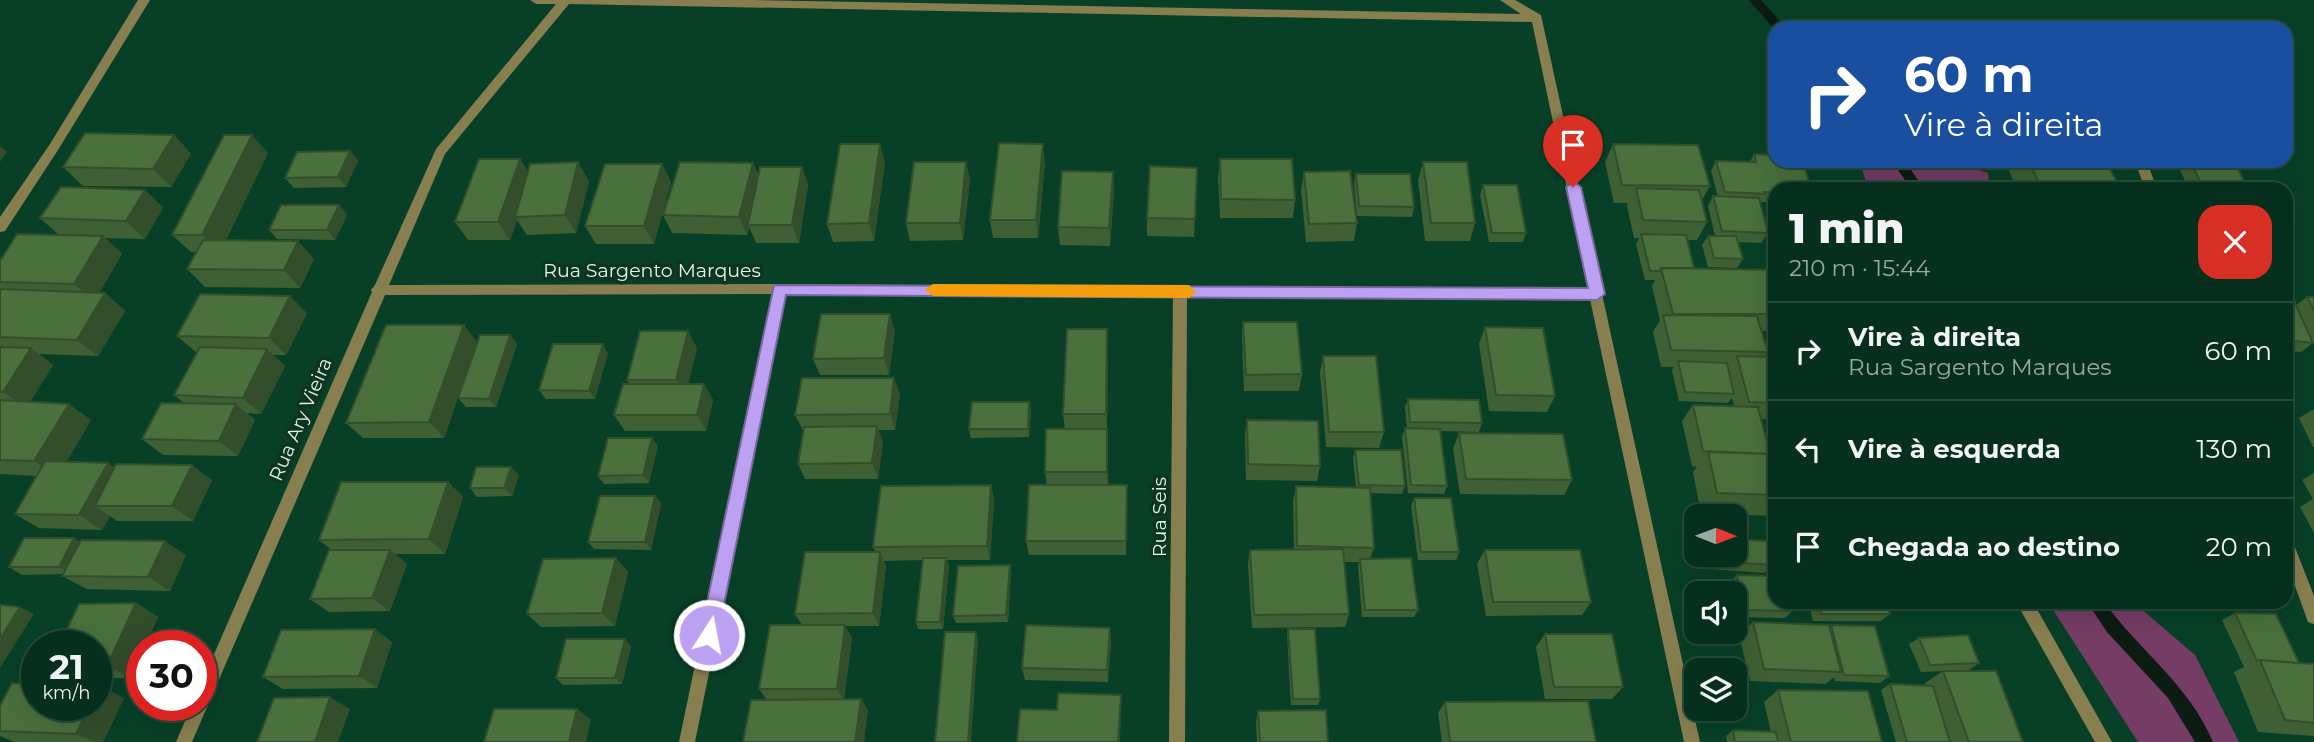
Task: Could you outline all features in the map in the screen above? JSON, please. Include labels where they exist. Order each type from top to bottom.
[{"type":"street","points":[[0,227],[54,147],[144,0]]},
{"type":"street","points":[[536,0],[1537,18]]},
{"type":"street","name":"Rua Ary Vieira","points":[[217,667],[440,152],[566,0]]},
{"type":"street","points":[[1506,0],[1537,18],[1692,742]]},
{"type":"street","points":[[687,742],[780,289]]},
{"type":"street","name":"Rua Sargento Marques","points":[[378,290],[780,289],[1597,294]]},
{"type":"street","name":"Rua Seis","points":[[1177,742],[1180,292]]},
{"type":"street","points":[[2293,561],[2314,617]]},
{"type":"street","points":[[2028,609],[2104,742]]},
{"type":"street","name":"Rua Ary Vieira","points":[[184,742],[193,721]]},
{"type":"shaded area","points":[[1861,168],[1973,168],[1988,173],[1989,182],[1866,182]]},
{"type":"shaded area","points":[[2052,609],[2141,609],[2195,655],[2239,742],[2138,742]]},
{"type":"building","points":[[85,133],[174,135],[153,169],[63,167]]},
{"type":"building","points":[[224,135],[252,135],[202,235],[172,235]]},
{"type":"building","points":[[999,143],[1043,144],[1036,220],[990,220]]},
{"type":"building","points":[[840,144],[880,144],[869,223],[827,224]]},
{"type":"building","points":[[1613,144],[1698,145],[1710,186],[1622,185]]},
{"type":"building","points":[[350,151],[338,177],[285,178],[297,152]]},
{"type":"building","points":[[1754,154],[1768,155],[1768,168],[1805,168],[1809,182],[1768,182],[1768,192],[1764,192],[1765,194],[1725,192],[1716,161],[1756,162]]},
{"type":"building","points":[[479,159],[520,159],[498,222],[455,222]]},
{"type":"building","points":[[1220,159],[1292,159],[1295,200],[1221,199]]},
{"type":"building","points":[[578,162],[565,215],[515,217],[530,164]]},
{"type":"building","points":[[680,162],[753,163],[739,217],[663,215]]},
{"type":"building","points":[[914,162],[966,162],[960,223],[906,223]]},
{"type":"building","points":[[1423,162],[1467,162],[1475,223],[1431,223]]},
{"type":"building","points":[[605,164],[662,164],[644,226],[585,226]]},
{"type":"building","points":[[1150,166],[1197,168],[1195,219],[1147,218]]},
{"type":"building","points":[[760,167],[802,167],[792,225],[748,225]]},
{"type":"building","points":[[2032,168],[2110,168],[2117,182],[2039,182]]},
{"type":"building","points":[[2194,168],[2238,168],[2244,182],[2200,182]]},
{"type":"building","points":[[1062,171],[1113,172],[1109,228],[1058,227]]},
{"type":"building","points":[[1350,171],[1357,223],[1309,224],[1304,172]]},
{"type":"building","points":[[1356,174],[1410,174],[1414,207],[1359,206]]},
{"type":"building","points":[[1483,185],[1517,185],[1526,233],[1492,233]]},
{"type":"building","points":[[61,187],[145,190],[126,221],[40,218]]},
{"type":"building","points":[[1636,188],[1699,190],[1707,222],[1643,220]]},
{"type":"building","points":[[1713,196],[1759,198],[1768,233],[1722,231]]},
{"type":"building","points":[[281,205],[339,205],[327,230],[269,230]]},
{"type":"building","points":[[17,234],[103,236],[74,284],[0,282],[0,261]]},
{"type":"building","points":[[1641,234],[1686,235],[1694,268],[1661,268],[1660,271],[1650,271]]},
{"type":"building","points":[[1708,236],[1736,236],[1743,259],[1714,258]]},
{"type":"building","points":[[203,240],[298,241],[284,270],[187,269]]},
{"type":"building","points":[[1661,268],[1768,270],[1768,314],[1673,314]]},
{"type":"building","points":[[0,289],[105,293],[77,340],[0,337]]},
{"type":"building","points":[[200,294],[290,296],[269,338],[177,336]]},
{"type":"building","points":[[2307,297],[2314,297],[2314,311]]},
{"type":"building","points":[[2293,299],[2313,343],[2293,341]]},
{"type":"building","points":[[821,314],[890,314],[884,358],[813,359]]},
{"type":"building","points":[[1663,315],[1757,316],[1768,352],[1671,350]]},
{"type":"building","points":[[1243,322],[1297,322],[1302,374],[1246,375]]},
{"type":"building","points":[[386,325],[464,325],[429,422],[346,423]]},
{"type":"building","points":[[1485,327],[1543,328],[1555,396],[1496,395]]},
{"type":"building","points":[[1067,329],[1107,329],[1106,414],[1063,414]]},
{"type":"building","points":[[640,331],[688,331],[676,380],[627,380]]},
{"type":"building","points":[[480,335],[510,335],[489,399],[458,398]]},
{"type":"building","points":[[553,344],[603,344],[589,391],[539,390]]},
{"type":"building","points":[[0,347],[31,348],[3,392],[0,392]]},
{"type":"building","points":[[200,347],[267,349],[243,398],[174,395]]},
{"type":"building","points":[[1323,356],[1376,356],[1384,432],[1329,432]]},
{"type":"building","points":[[1737,356],[1768,357],[1768,403],[1749,402]]},
{"type":"building","points":[[1678,361],[1727,363],[1734,394],[1685,392]]},
{"type":"building","points":[[802,378],[894,378],[890,414],[795,415]]},
{"type":"building","points":[[623,384],[704,384],[697,415],[614,415]]},
{"type":"building","points":[[1408,399],[1479,400],[1482,423],[1410,422]]},
{"type":"building","points":[[0,400],[69,404],[34,461],[0,460]]},
{"type":"building","points":[[972,402],[1029,402],[1028,429],[969,429]]},
{"type":"building","points":[[161,403],[236,404],[219,441],[142,439]]},
{"type":"building","points":[[1693,405],[1758,407],[1768,454],[1703,451]]},
{"type":"building","points":[[1247,420],[1318,421],[1320,466],[1248,464]]},
{"type":"building","points":[[877,426],[872,463],[798,464],[804,427]]},
{"type":"building","points":[[1405,428],[1440,429],[1447,486],[1411,485]]},
{"type":"building","points":[[1046,429],[1107,429],[1107,472],[1045,472]]},
{"type":"building","points":[[1459,433],[1563,434],[1572,480],[1466,479]]},
{"type":"building","points":[[608,438],[652,438],[643,475],[598,476]]},
{"type":"building","points":[[1355,450],[1401,450],[1405,486],[1359,485]]},
{"type":"building","points":[[1708,452],[1768,454],[1768,495],[1717,493]]},
{"type":"building","points":[[45,461],[108,463],[79,515],[15,514]]},
{"type":"building","points":[[116,464],[192,465],[172,506],[95,506]]},
{"type":"building","points":[[476,467],[511,467],[504,488],[470,488]]},
{"type":"building","points":[[341,482],[448,482],[429,539],[319,540]]},
{"type":"building","points":[[991,485],[987,546],[873,547],[881,486]]},
{"type":"building","points":[[1029,485],[1127,485],[1126,541],[1026,541]]},
{"type":"building","points":[[1296,486],[1370,488],[1374,548],[1297,546]]},
{"type":"building","points":[[600,496],[655,496],[645,542],[588,542]]},
{"type":"building","points":[[1414,498],[1451,498],[1459,552],[1421,552]]},
{"type":"building","points":[[24,538],[74,538],[59,567],[9,567]]},
{"type":"building","points":[[81,540],[165,541],[148,577],[62,576]]},
{"type":"building","points":[[1747,540],[1767,541],[1768,565],[1747,563]]},
{"type":"building","points":[[1343,549],[1349,614],[1254,615],[1250,550]]},
{"type":"building","points":[[329,550],[390,550],[372,598],[310,599]]},
{"type":"building","points":[[1485,550],[1580,550],[1591,602],[1493,602]]},
{"type":"building","points":[[805,552],[880,552],[873,613],[795,614]]},
{"type":"building","points":[[616,558],[602,613],[527,614],[543,559]]},
{"type":"building","points":[[923,558],[946,558],[940,622],[916,622]]},
{"type":"building","points":[[1411,558],[1418,610],[1365,610],[1360,559]]},
{"type":"building","points":[[1010,565],[1006,615],[953,616],[958,566]]},
{"type":"building","points":[[1737,575],[1768,576],[1768,609],[1792,611],[1747,610],[1747,581],[1738,581]]},
{"type":"building","points":[[136,603],[112,655],[112,630],[67,630],[79,604]]},
{"type":"building","points":[[0,605],[20,607],[0,639]]},
{"type":"building","points":[[1820,609],[1888,609],[1890,614],[1821,614]]},
{"type":"building","points":[[2235,613],[2276,614],[2299,663],[2257,661]]},
{"type":"building","points":[[1753,622],[1829,625],[1841,672],[1764,669]]},
{"type":"building","points":[[770,625],[845,625],[837,689],[759,689]]},
{"type":"building","points":[[1026,625],[1110,628],[1107,670],[1022,668]]},
{"type":"building","points":[[1831,625],[1875,626],[1889,676],[1844,675]]},
{"type":"building","points":[[375,629],[359,676],[263,677],[281,630]]},
{"type":"building","points":[[1288,629],[1315,629],[1320,699],[1293,699]]},
{"type":"building","points":[[945,632],[976,632],[968,742],[935,742]]},
{"type":"building","points":[[1545,634],[1612,634],[1623,687],[1554,687]]},
{"type":"building","points":[[1968,635],[1979,663],[1930,665],[1919,638]]},
{"type":"building","points":[[566,639],[625,639],[615,678],[556,678]]},
{"type":"building","points":[[2260,660],[2314,664],[2314,723],[2285,720]]},
{"type":"building","points":[[1943,671],[1996,671],[2023,742],[1969,742]]},
{"type":"building","points":[[12,683],[21,683],[21,721],[82,721],[76,734],[0,731],[0,706]]},
{"type":"building","points":[[1890,684],[1933,686],[1950,742],[1907,742]]},
{"type":"building","points":[[1778,690],[1868,691],[1882,742],[1791,742]]},
{"type":"building","points":[[1058,693],[1121,695],[1118,742],[1017,742],[1020,709],[1057,710]]},
{"type":"building","points":[[330,697],[315,742],[257,742],[274,698]]},
{"type":"building","points":[[861,699],[855,742],[743,742],[751,700]]},
{"type":"building","points":[[1588,701],[1596,742],[1450,742],[1445,702]]},
{"type":"building","points":[[494,709],[577,709],[569,742],[484,742]]},
{"type":"building","points":[[1326,710],[1328,742],[1260,742],[1258,711]]},
{"type":"building","points":[[1733,730],[1776,732],[1778,742],[1735,742]]},
{"type":"waterway","points":[[1755,0],[1774,21]]},
{"type":"waterway","points":[[1903,168],[1913,182]]},
{"type":"waterway","points":[[2100,609],[2113,627],[2174,692],[2205,742]]},
{"type":"slow traffic","points":[[933,290],[1189,292]]},
{"type":"route","points":[[709,635],[780,289],[1597,294],[1573,187]]}]
